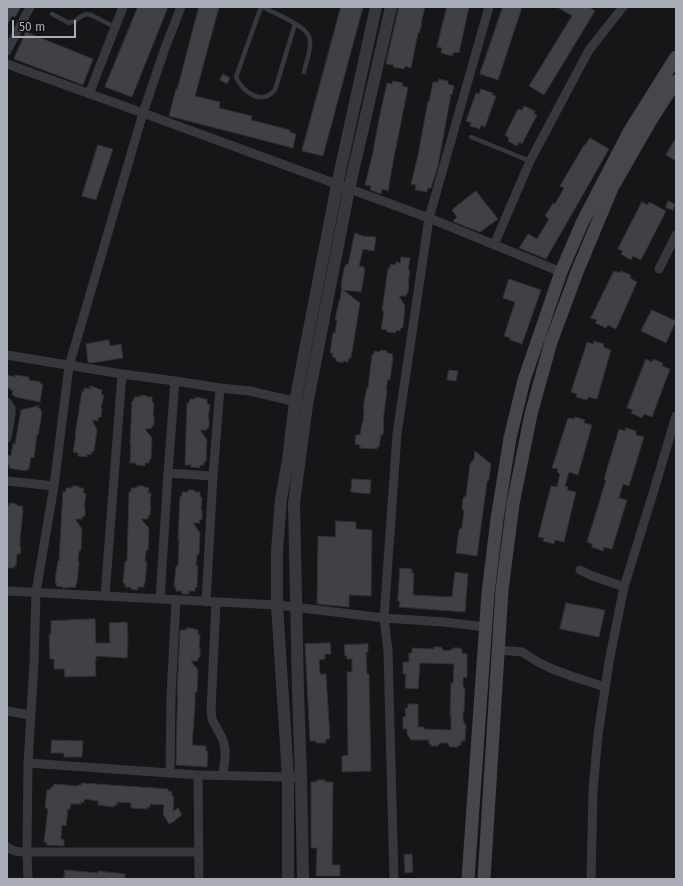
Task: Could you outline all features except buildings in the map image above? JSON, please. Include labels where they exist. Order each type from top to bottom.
[{"type":"main road","points":[[468,879],[488,593],[497,519],[510,438],[524,380],[561,272],[582,223],[629,132],[676,57]]},
{"type":"main road","points":[[484,879],[502,590],[513,504],[531,414],[551,342],[577,272],[612,188],[651,120],[676,81]]},
{"type":"main road","points":[[497,519],[511,520]]},
{"type":"street","points":[[7,52],[30,7]]},
{"type":"street","points":[[89,94],[123,7]]},
{"type":"street","points":[[28,879],[28,763],[34,663],[36,592],[54,486],[69,366],[143,113],[165,48],[181,7]]},
{"type":"street","points":[[303,879],[294,504],[301,403],[337,184],[376,7]]},
{"type":"street","points":[[288,879],[288,777],[277,605],[277,551],[281,499],[288,460],[391,7]]},
{"type":"street","points":[[394,879],[388,651],[384,618],[397,434],[429,218],[489,7]]},
{"type":"street","points":[[494,245],[530,161],[589,50],[619,8]]},
{"type":"street","points":[[7,64],[429,218],[561,272]]},
{"type":"street","points":[[659,269],[676,235]]},
{"type":"street","points":[[7,355],[122,374],[220,388],[250,390],[301,403]]},
{"type":"street","points":[[105,596],[122,374]]},
{"type":"street","points":[[160,600],[175,381]]},
{"type":"street","points":[[206,602],[213,476],[220,388]]},
{"type":"street","points":[[7,402],[11,408],[11,414],[7,437]]},
{"type":"street","points":[[591,879],[593,790],[598,735],[609,662],[624,587],[676,416]]},
{"type":"street","points":[[168,473],[213,476]]},
{"type":"street","points":[[7,481],[54,486]]},
{"type":"street","points":[[580,570],[624,587]]},
{"type":"street","points":[[7,591],[277,605],[384,618],[444,622],[485,627]]},
{"type":"street","points":[[170,773],[171,697],[176,600]]},
{"type":"street","points":[[216,602],[211,712],[212,719],[224,745],[225,759],[223,775]]},
{"type":"street","points":[[498,650],[522,652],[550,668],[605,687]]},
{"type":"street","points":[[7,711],[30,715]]},
{"type":"street","points":[[28,763],[198,775],[301,778]]},
{"type":"street","points":[[198,775],[199,879]]},
{"type":"street","points":[[7,847],[12,851],[17,852],[198,852]]},
{"type":"lane","points":[[295,24],[275,90],[271,94],[266,97],[257,96],[246,91],[236,77],[262,7],[295,24],[304,30],[308,35],[310,46],[304,72]]},
{"type":"lane","points":[[52,14],[69,23],[75,21],[80,16],[86,14],[92,15],[115,27]]},
{"type":"lane","points":[[471,137],[530,161]]}]
